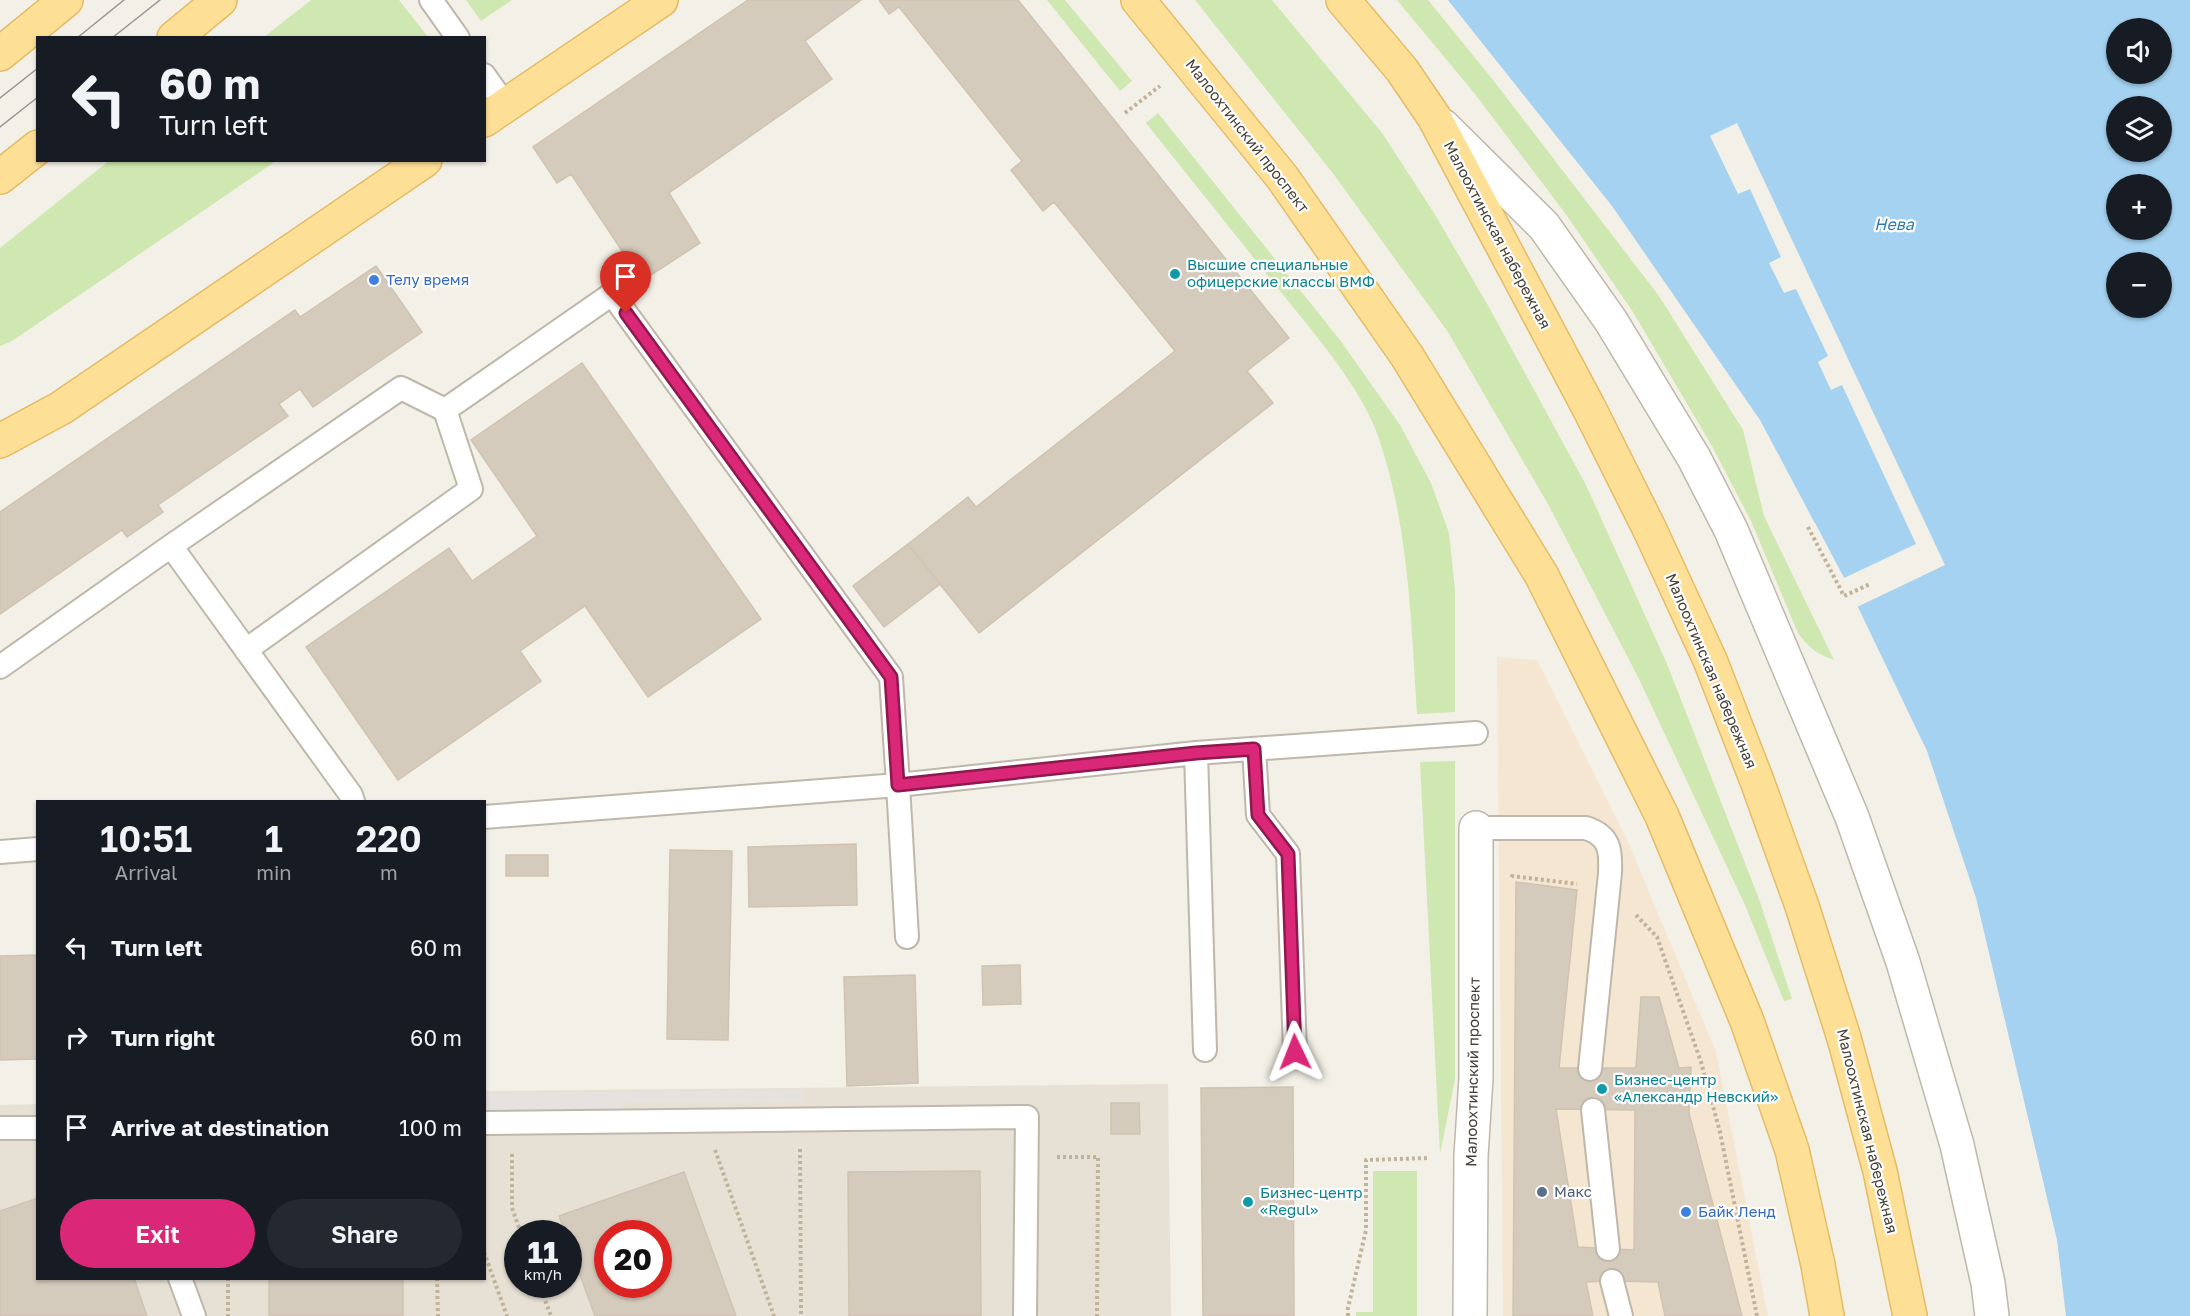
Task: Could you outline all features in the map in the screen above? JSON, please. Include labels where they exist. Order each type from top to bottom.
[{"type":"main road","points":[[0,54],[66,0]]},
{"type":"main road","points":[[176,36],[220,0]]},
{"type":"main road","points":[[495,113],[661,0]]},
{"type":"main road","name":"Малоохтинский проспект","points":[[1138,0],[1282,177],[1407,356],[1542,576],[1662,816],[1748,1021],[1792,1150],[1827,1316]]},
{"type":"main road","name":"Малоохтинская набережная","points":[[1343,0],[1402,70],[1434,117],[1594,418],[1650,530],[1719,682],[1802,906],[1845,1038],[1880,1171],[1910,1316]]},
{"type":"main road","points":[[0,177],[36,149]]},
{"type":"main road","points":[[0,441],[61,408],[422,162]]},
{"type":"street","points":[[1434,117],[1544,226],[1611,321],[1694,458],[1731,530],[1852,817],[1903,962],[1957,1145],[1988,1283],[1992,1316]]},
{"type":"street","name":"Малоохтинский проспект","points":[[1470,1316],[1471,1156],[1476,1078],[1476,828]]},
{"type":"lane","points":[[430,0],[457,36]]},
{"type":"lane","points":[[486,82],[495,113]]},
{"type":"lane","points":[[445,410],[612,294],[891,677],[907,937]]},
{"type":"lane","points":[[0,667],[401,388],[445,410],[471,489],[246,650]]},
{"type":"lane","points":[[171,546],[353,800]]},
{"type":"lane","points":[[486,817],[898,785],[1196,753],[1476,733]]},
{"type":"lane","points":[[1254,749],[1258,815],[1288,854],[1295,1052]]},
{"type":"lane","points":[[1196,753],[1205,1050]]},
{"type":"lane","points":[[1476,828],[1586,828],[1604,837],[1611,860],[1590,1069]]},
{"type":"lane","points":[[0,852],[36,849]]},
{"type":"lane","points":[[1593,1110],[1608,1250]]},
{"type":"lane","points":[[486,1123],[1027,1117],[1025,1316]]},
{"type":"lane","points":[[0,1128],[36,1128]]},
{"type":"lane","points":[[181,1280],[194,1316]]},
{"type":"lane","points":[[1612,1281],[1621,1316]]},
{"type":"path","points":[[1125,113],[1190,63]]},
{"type":"path","points":[[1808,527],[1844,596],[1870,584]]},
{"type":"path","points":[[704,1120],[774,1316]]},
{"type":"path","points":[[800,1120],[801,1316]]},
{"type":"path","points":[[511,1123],[512,1208],[516,1220]]},
{"type":"path","points":[[1026,1156],[1098,1157],[1097,1316]]},
{"type":"path","points":[[1348,1316],[1366,1230],[1366,1160],[1429,1158]]},
{"type":"path","points":[[486,1258],[507,1316]]},
{"type":"path","points":[[228,1280],[228,1316]]},
{"type":"path","points":[[437,1280],[438,1316]]},
{"type":"path","points":[[544,1298],[551,1316]]},
{"type":"shaded area","points":[[1497,657],[1537,660],[1628,842],[1716,1052],[1768,1316],[1503,1316]]},
{"type":"shaded area","points":[[1168,1084],[1171,1316],[0,1316],[0,1105],[36,1104],[36,1280],[486,1280],[486,1091]]},
{"type":"shaded area","points":[[803,1090],[803,1102],[623,1103],[622,1111],[486,1112],[486,1094]]},
{"type":"green space","points":[[311,0],[399,0],[427,36],[265,36]]},
{"type":"green space","points":[[466,0],[512,0],[481,21]]},
{"type":"green space","points":[[1047,0],[1065,0],[1132,81],[1120,91]]},
{"type":"green space","points":[[1195,0],[1272,0],[1382,133],[1434,213],[1490,309],[1586,485],[1667,664],[1759,899],[1792,999],[1784,1001],[1745,905],[1638,677],[1548,504],[1448,332],[1332,172]]},
{"type":"green space","points":[[1397,0],[1428,0],[1493,80],[1659,296],[1743,430],[1764,516],[1834,660],[1814,650],[1798,633],[1751,521],[1712,446],[1633,312],[1565,213],[1475,94]]},
{"type":"green space","points":[[1158,113],[1340,340],[1400,425],[1431,483],[1449,533],[1455,590],[1455,712],[1417,714],[1407,574],[1402,539],[1388,470],[1371,418],[1350,382],[1324,346],[1146,123]]},
{"type":"green space","points":[[108,162],[275,162],[12,341],[0,346],[0,248]]},
{"type":"green space","points":[[1455,761],[1455,1079],[1440,1154],[1420,762]]},
{"type":"green space","points":[[1373,1171],[1417,1171],[1417,1316],[1356,1316],[1356,1312],[1373,1312]]},
{"type":"water","name":"Нева","points":[[1448,0],[2190,0],[2190,1316],[2066,1316],[2057,1240],[1976,898],[1927,751],[1844,578],[1760,420],[1612,206]]},
{"type":"pier","points":[[1737,123],[1945,565],[1855,608],[1813,525],[1815,523],[1844,578],[1916,544],[1842,385],[1831,390],[1818,362],[1828,356],[1796,289],[1784,293],[1769,263],[1781,257],[1750,189],[1738,194],[1710,136]]},
{"type":"building","points":[[748,0],[861,0],[805,41],[832,79],[669,193],[700,243],[642,281],[571,174],[557,183],[533,147]]},
{"type":"building","name":"Высшие специальные офицерские классы ВМФ","points":[[879,0],[1018,0],[1289,338],[1247,371],[1273,403],[979,633],[908,544],[968,497],[976,507],[1175,351],[1054,202],[1043,211],[1011,170],[1022,161],[899,7],[889,14]]},
{"type":"building","points":[[376,266],[422,332],[313,407],[300,389],[279,404],[288,416],[158,505],[163,512],[127,537],[122,530],[0,614],[0,512],[295,310],[300,317]]},
{"type":"building","points":[[582,363],[761,619],[648,697],[585,606],[520,651],[541,681],[398,780],[306,647],[449,548],[472,581],[537,536],[471,440]]},
{"type":"building","points":[[908,544],[940,584],[884,627],[853,586]]},
{"type":"building","points":[[856,844],[857,905],[749,907],[748,847]]},
{"type":"building","points":[[670,850],[732,851],[728,1040],[667,1039]]},
{"type":"building","points":[[506,855],[548,855],[548,876],[506,876]]},
{"type":"building","name":"Бизнес-центр «Александр Невский»","points":[[1516,882],[1577,890],[1559,1068],[1636,1068],[1641,997],[1659,997],[1679,1068],[1691,1067],[1689,1113],[1742,1316],[1665,1316],[1658,1282],[1612,1281],[1586,1282],[1593,1316],[1513,1316]],"holes":[[[1556,1109],[1635,1110],[1634,1250],[1578,1247]]]},
{"type":"building","points":[[36,955],[36,1059],[0,1060],[0,956]]},
{"type":"building","points":[[1020,965],[1021,1004],[983,1005],[982,966]]},
{"type":"building","points":[[915,975],[918,1083],[847,1086],[844,977]]},
{"type":"building","name":"Бизнес-центр «Regul»","points":[[1293,1087],[1294,1316],[1203,1316],[1201,1088]]},
{"type":"building","points":[[1111,1103],[1139,1103],[1140,1134],[1111,1134]]},
{"type":"building","points":[[980,1171],[981,1316],[849,1316],[848,1172]]},
{"type":"building","points":[[684,1172],[736,1316],[595,1316],[582,1280],[582,1220],[560,1220],[559,1216]]},
{"type":"building","points":[[36,1199],[36,1280],[135,1280],[147,1316],[0,1316],[0,1211]]},
{"type":"building","points":[[269,1280],[403,1280],[403,1316],[269,1316]]},
{"type":"tram line","points":[[79,36],[124,0]]},
{"type":"tram line","points":[[115,36],[160,0]]},
{"type":"tram line","points":[[0,98],[36,70]]},
{"type":"tram line","points":[[0,127],[36,99]]},
{"type":"place","name":"Высшие специальные офицерские классы ВМФ","points":[[1175,274]]},
{"type":"place","name":"Телу время","points":[[374,280]]},
{"type":"place","name":"Бизнес-центр «Александр Невский»","points":[[1602,1089]]},
{"type":"place","name":"Макс","points":[[1542,1192]]},
{"type":"place","name":"Бизнес-центр «Regul»","points":[[1248,1202]]},
{"type":"place","name":"Байк Ленд","points":[[1686,1212]]},
{"type":"route","points":[[626,313],[891,677],[898,785],[1196,753],[1254,749],[1258,815],[1288,854],[1295,1052]]}]
